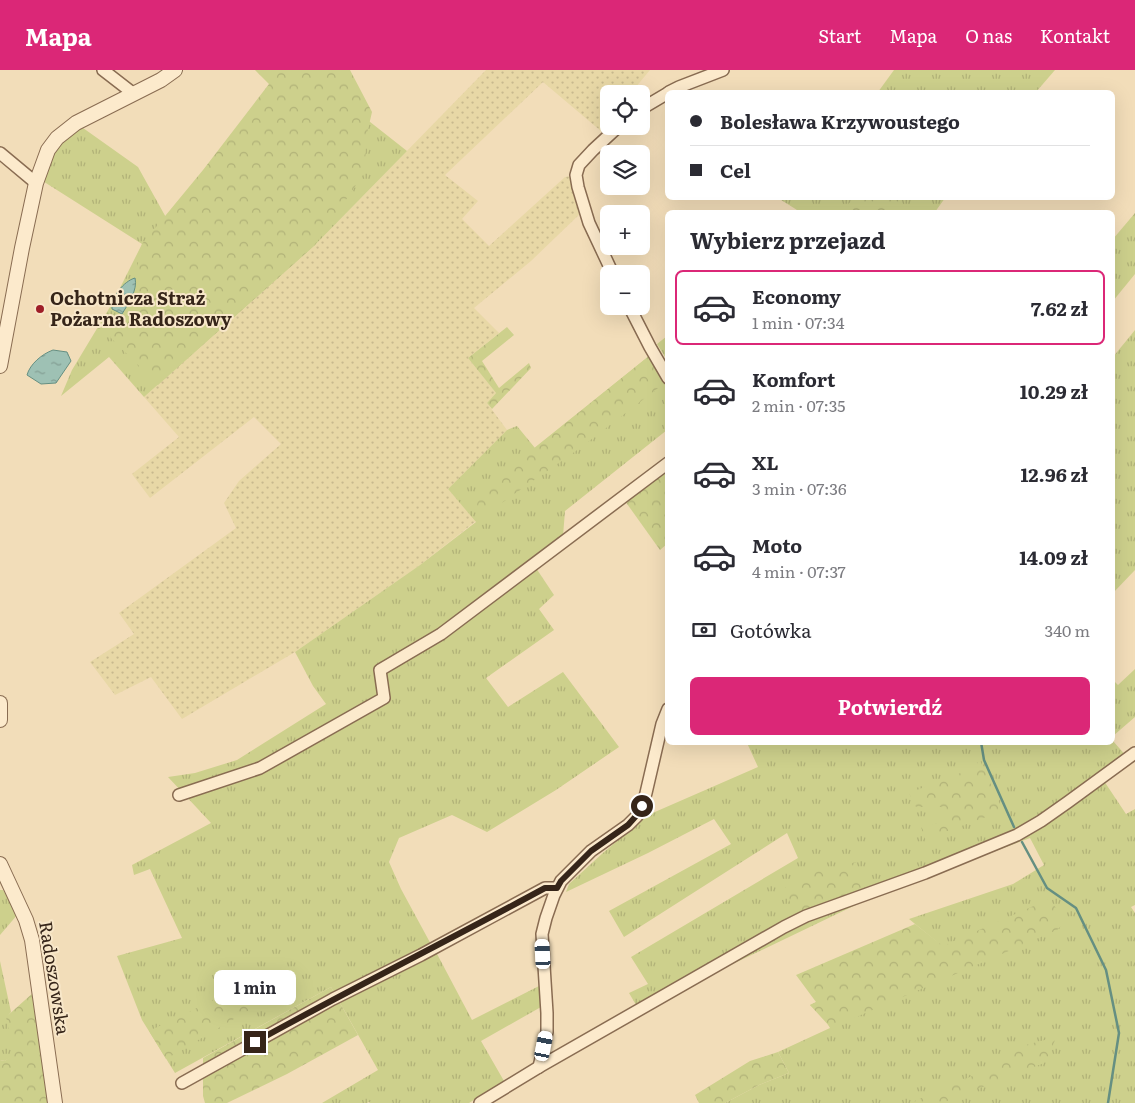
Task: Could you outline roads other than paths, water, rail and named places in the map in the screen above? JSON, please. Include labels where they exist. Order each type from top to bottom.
[{"type":"street","points":[[103,70],[134,94]]},
{"type":"street","points":[[0,366],[3,334],[36,183],[48,150],[60,134],[76,123],[161,80],[175,70]]},
{"type":"street","points":[[674,90],[723,70]]},
{"type":"street","points":[[650,104],[665,95]]},
{"type":"street","points":[[609,135],[579,165],[576,175],[589,223],[609,265]]},
{"type":"street","points":[[0,153],[36,183]]},
{"type":"street","points":[[634,315],[665,373]]},
{"type":"street","points":[[179,795],[260,768],[384,698],[380,670],[441,634],[665,465]]},
{"type":"street","points":[[0,703],[0,720]]},
{"type":"street","points":[[539,1067],[547,1032],[542,934],[546,918],[561,881],[591,851],[628,825],[642,806],[665,716]]},
{"type":"street","points":[[480,1103],[539,1067],[806,916],[925,873],[1017,835],[1041,821],[1135,753]]},
{"type":"street","name":"Radoszowska","points":[[0,864],[26,920],[32,940],[55,1103]]},
{"type":"street","points":[[182,1084],[333,999],[545,888],[557,888]]},
{"type":"water","points":[[135,278],[134,292],[122,314],[112,309],[112,304],[119,290],[127,282]]},
{"type":"water","points":[[53,350],[67,352],[71,361],[56,383],[41,384],[27,375],[37,360]]},
{"type":"waterway","points":[[982,745],[984,760],[1014,827]]},
{"type":"waterway","points":[[1022,842],[1047,888],[1076,908],[1106,970],[1119,1033],[1108,1103]]},
{"type":"place","name":"Ochotnicza Straż Pożarna Radoszowy","points":[[40,309]]}]
